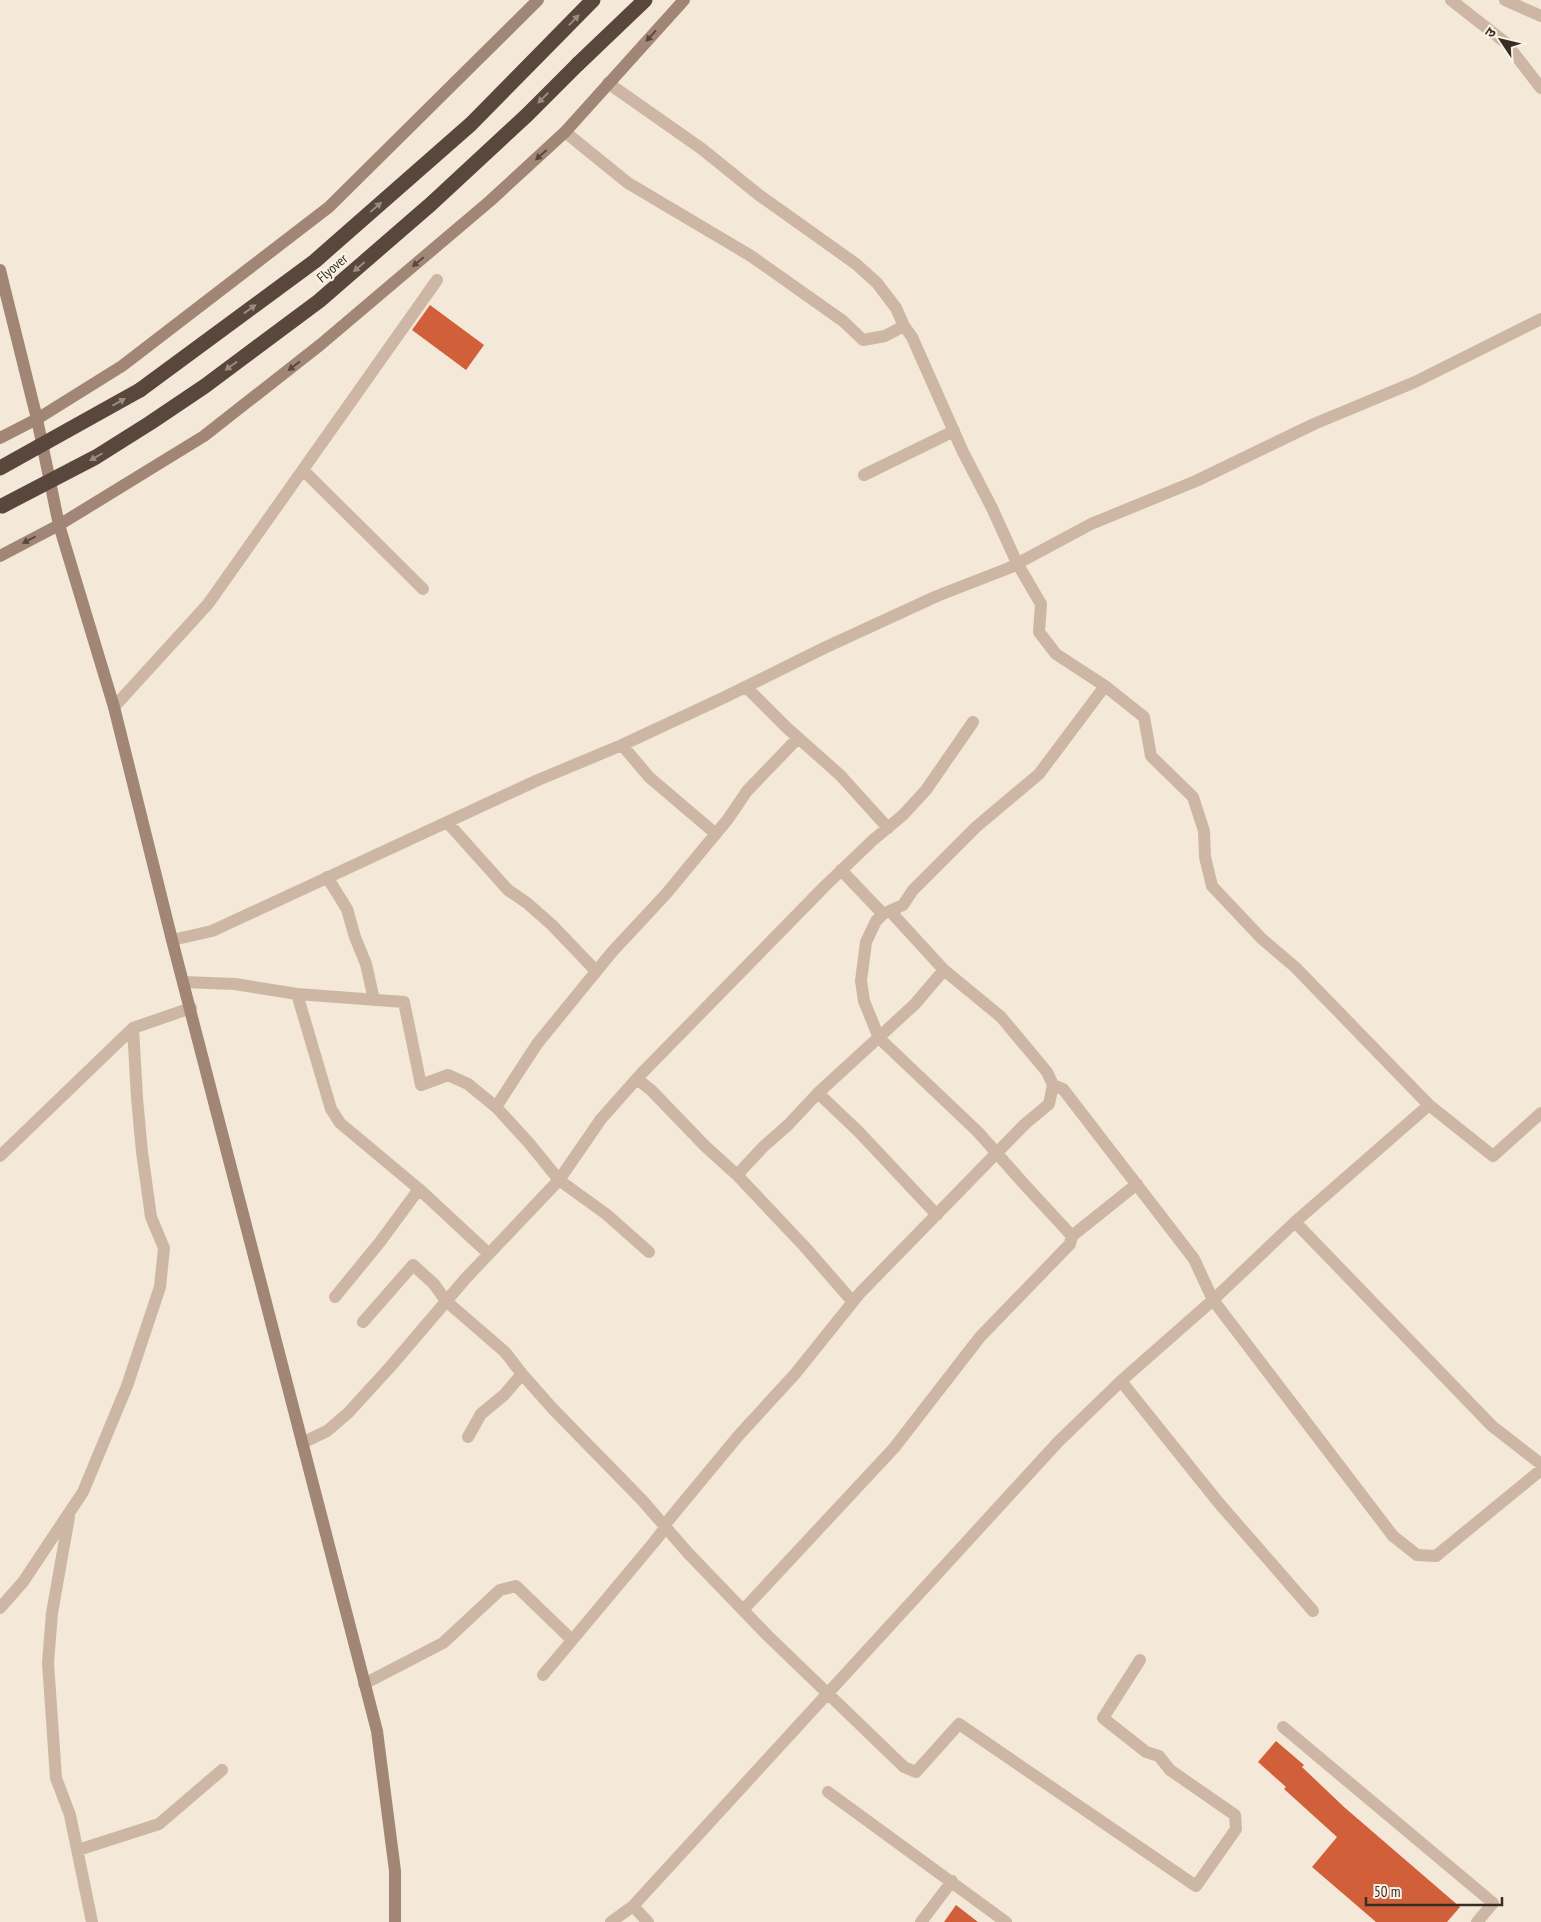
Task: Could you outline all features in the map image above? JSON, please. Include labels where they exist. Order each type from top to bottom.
[{"type":"highway","name":"Flyover","points":[[0,468],[140,390],[315,262],[471,124],[593,0]]},
{"type":"highway","name":"Flyover","points":[[0,508],[96,457],[150,423],[205,386],[319,301],[431,204],[645,0]]},
{"type":"street","points":[[0,438],[37,419],[122,366],[329,207],[538,0]]},
{"type":"street","points":[[0,556],[59,525],[211,430],[320,345],[490,201],[565,132],[684,0]]},
{"type":"street","points":[[1451,0],[1506,44],[1541,88]]},
{"type":"street","points":[[1505,0],[1541,16]]},
{"type":"street","points":[[608,83],[702,149],[796,222],[856,264],[877,283],[896,308],[904,326],[912,337],[1017,564],[1042,604],[1039,632],[1056,654],[1105,686],[1144,717],[1151,756],[1193,797],[1204,831],[1205,857],[1212,886],[1262,939],[1295,967],[1429,1105],[1493,1156],[1541,1113]]},
{"type":"street","points":[[565,132],[628,183],[751,256],[843,321],[863,340],[885,336],[904,326]]},
{"type":"street","points":[[0,270],[37,419],[59,525],[114,707],[172,940],[377,1731],[395,1871],[395,1922]]},
{"type":"street","points":[[114,707],[208,604],[437,280]]},
{"type":"street","points":[[172,940],[212,931],[538,780],[622,745],[937,596],[1017,564],[1091,524],[1196,481],[1314,424],[1415,382],[1541,319]]},
{"type":"street","points":[[864,475],[954,431]]},
{"type":"street","points":[[303,470],[423,589]]},
{"type":"street","points":[[1072,1236],[978,1132],[878,1038],[864,1001],[862,981],[866,942],[876,921],[886,913],[903,905],[913,890],[976,827],[1039,774],[1105,686]]},
{"type":"street","points":[[746,687],[798,738],[840,775],[888,828]]},
{"type":"street","points":[[302,1443],[327,1431],[348,1413],[446,1301],[559,1180],[601,1120],[637,1079],[841,870],[903,815],[926,790],[973,722]]},
{"type":"street","points":[[496,1107],[537,1044],[596,971],[666,894],[716,834],[747,791],[798,738]]},
{"type":"street","points":[[622,745],[649,777],[716,834]]},
{"type":"street","points":[[447,822],[508,890],[527,903],[552,925],[596,971]]},
{"type":"street","points":[[543,1675],[665,1528],[667,1522],[710,1469],[795,1374],[853,1302],[1025,1124],[1049,1104],[1053,1085],[1048,1072],[1001,1017],[944,970],[841,870]]},
{"type":"street","points":[[328,877],[346,909],[366,964],[374,1000]]},
{"type":"street","points":[[737,1175],[818,1093],[915,1004],[944,970]]},
{"type":"street","points":[[183,982],[235,984],[297,994],[404,1002],[421,1085],[448,1075],[468,1084],[496,1107],[529,1142],[559,1180],[606,1214],[649,1252]]},
{"type":"street","points":[[297,994],[331,1109],[340,1123],[419,1189],[489,1254]]},
{"type":"street","points":[[0,1156],[133,1028],[191,1008]]},
{"type":"street","points":[[0,1608],[23,1582],[83,1492],[127,1386],[160,1287],[164,1248],[151,1217],[136,1098],[133,1028]]},
{"type":"street","points":[[637,1079],[652,1090],[705,1146],[737,1175],[804,1246],[853,1302]]},
{"type":"street","points":[[1053,1085],[1064,1089],[1138,1184],[1194,1259],[1213,1300],[1393,1536],[1416,1555],[1436,1556],[1541,1470]]},
{"type":"street","points":[[818,1093],[859,1132],[937,1215]]},
{"type":"street","points":[[611,1922],[633,1906],[1058,1442],[1295,1222],[1429,1105]]},
{"type":"street","points":[[743,1610],[894,1448],[980,1337],[1070,1244],[1072,1236],[1138,1184]]},
{"type":"street","points":[[335,1297],[380,1242],[419,1189]]},
{"type":"street","points":[[1295,1222],[1492,1426],[1541,1464]]},
{"type":"street","points":[[363,1322],[413,1265],[434,1284],[446,1301],[505,1352],[567,1424],[642,1500],[665,1528],[743,1610],[828,1695],[904,1767],[916,1772],[959,1724],[1196,1886],[1236,1829],[1235,1815],[1170,1770],[1159,1756],[1146,1752],[1103,1718],[1140,1660]]},
{"type":"street","points":[[468,1437],[481,1414],[504,1395],[522,1374]]},
{"type":"street","points":[[1122,1381],[1218,1502],[1313,1611]]},
{"type":"street","points":[[70,1512],[52,1613],[48,1663],[56,1778],[70,1815],[92,1922]]},
{"type":"street","points":[[364,1684],[443,1643],[500,1590],[516,1586],[572,1640]]},
{"type":"street","points":[[1283,1727],[1493,1903],[1477,1922]]},
{"type":"street","points":[[78,1850],[158,1824],[222,1770]]},
{"type":"street","points":[[828,1792],[1006,1922]]},
{"type":"street","points":[[921,1922],[952,1881]]},
{"type":"street","points":[[633,1906],[648,1922]]},
{"type":"building","points":[[430,305],[484,345],[466,370],[412,330]]},
{"type":"building","points":[[1276,1741],[1304,1765],[1302,1767],[1344,1807],[1460,1907],[1447,1922],[1376,1922],[1312,1867],[1337,1837],[1284,1789],[1286,1787],[1258,1762]]},
{"type":"building","points":[[956,1905],[978,1922],[944,1922]]}]
